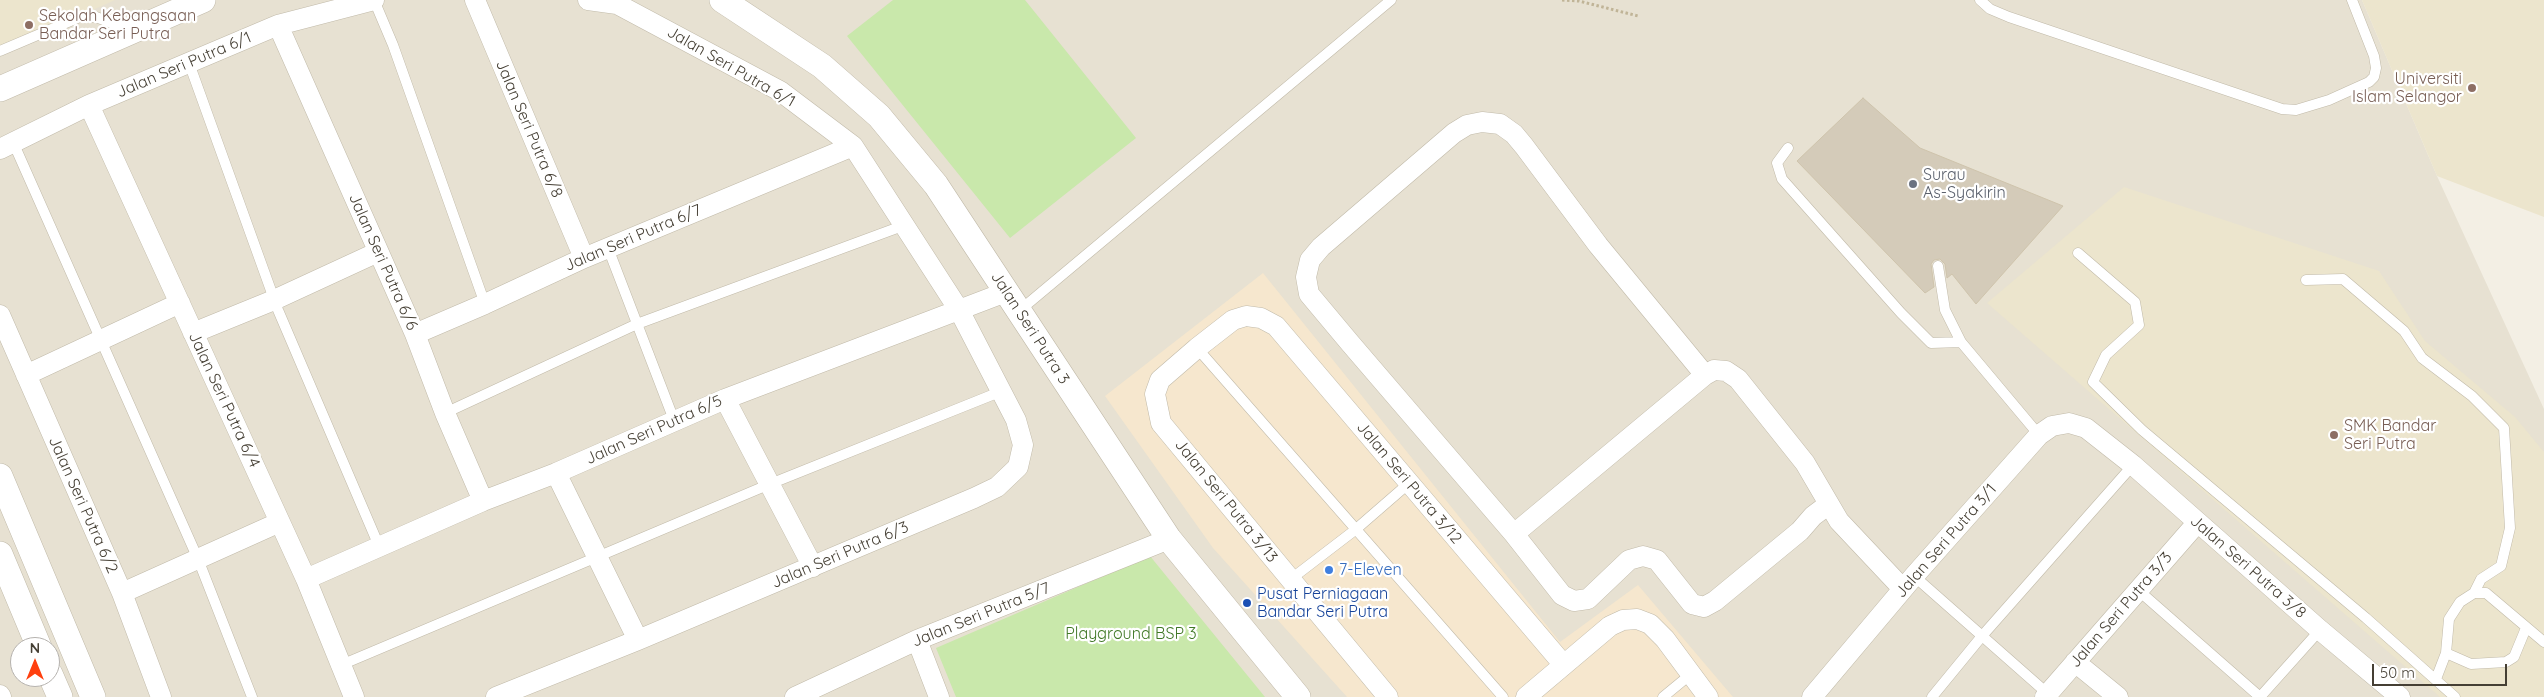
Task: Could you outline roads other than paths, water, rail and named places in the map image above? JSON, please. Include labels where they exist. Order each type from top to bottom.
[{"type":"street","points":[[0,89],[203,0]]},
{"type":"street","name":"Jalan Seri Putra 6/1","points":[[7,145],[89,105],[278,25],[374,0]]},
{"type":"street","name":"Jalan Seri Putra 6/8","points":[[475,0],[584,258]]},
{"type":"street","name":"Jalan Seri Putra 6/1","points":[[588,0],[617,4],[780,91],[853,146],[959,310]]},
{"type":"street","name":"Jalan Seri Putra 3","points":[[722,0],[822,66],[879,116],[936,185],[1169,538],[1298,697]]},
{"type":"street","name":"Jalan Seri Putra 6/6","points":[[278,25],[415,334],[445,413],[483,501]]},
{"type":"street","name":"Jalan Seri Putra 6/4","points":[[89,105],[306,578],[354,697]]},
{"type":"street","points":[[1705,375],[1598,245],[1514,134],[1500,124],[1482,122],[1467,125],[1454,133],[1321,248],[1310,260],[1306,277],[1310,294],[1315,301],[1514,534],[1562,595],[1574,601],[1588,598],[1630,560],[1643,556],[1657,560],[1692,604],[1704,607],[1715,601],[1792,538],[1829,504]]},
{"type":"street","name":"Jalan Seri Putra 6/7","points":[[415,334],[584,258],[853,146]]},
{"type":"street","points":[[194,333],[274,300],[378,252]]},
{"type":"street","name":"Jalan Seri Putra 6/5","points":[[306,578],[483,501],[556,474],[725,398],[959,310],[1012,302]]},
{"type":"street","points":[[26,375],[180,303]]},
{"type":"street","name":"Jalan Seri Putra 6/3","points":[[496,697],[813,567],[997,487],[1018,468],[1022,445],[1016,420],[959,310]]},
{"type":"street","name":"Jalan Seri Putra 6/2","points":[[0,315],[122,594],[161,697]]},
{"type":"street","name":"Jalan Seri Putra 3/13","points":[[1246,316],[1233,320],[1160,380],[1155,394],[1162,423],[1388,697]]},
{"type":"street","name":"Jalan Seri Putra 3/12","points":[[1246,316],[1262,318],[1276,326],[1408,484],[1563,664]]},
{"type":"street","points":[[1514,534],[1705,375],[1714,370],[1726,371],[1738,379],[1805,463],[1839,521],[1908,583]]},
{"type":"street","points":[[725,398],[813,567]]},
{"type":"street","name":"Jalan Seri Putra 3/1","points":[[1812,697],[1908,583],[2039,435],[2052,426],[2070,423],[2086,428],[2097,437]]},
{"type":"street","name":"Jalan Seri Putra 3/8","points":[[2097,437],[2133,465],[2320,630],[2400,697]]},
{"type":"street","points":[[556,474],[638,640]]},
{"type":"street","points":[[0,476],[93,697]]},
{"type":"street","points":[[122,594],[280,522]]},
{"type":"street","name":"Jalan Seri Putra 3/3","points":[[2046,695],[2197,523]]},
{"type":"street","name":"Jalan Seri Putra 5/7","points":[[795,697],[917,640],[1169,538]]},
{"type":"street","points":[[0,554],[35,637]]},
{"type":"street","points":[[1526,697],[1610,626],[1624,620],[1637,618],[1650,624],[1708,697]]},
{"type":"street","points":[[917,640],[939,697]]},
{"type":"street","points":[[2076,662],[2118,697]]},
{"type":"lane","points":[[374,0],[393,45],[485,304]]},
{"type":"lane","points":[[1012,302],[1391,0]]},
{"type":"lane","points":[[1980,0],[1990,9],[2010,17],[2282,109],[2296,110],[2329,100],[2369,82],[2374,77],[2376,68],[2374,56],[2352,0]]},
{"type":"lane","points":[[0,51],[80,17],[96,17],[132,31]]},
{"type":"lane","points":[[189,63],[274,300],[379,546]]},
{"type":"lane","points":[[7,145],[100,341],[198,560],[252,697]]},
{"type":"lane","points":[[1788,148],[1776,163],[1782,179],[1901,314],[1930,343],[1961,342]]},
{"type":"lane","points":[[445,413],[637,324],[905,225]]},
{"type":"lane","points":[[608,248],[674,420]]},
{"type":"lane","points":[[2078,253],[2135,302],[2139,325],[2106,355],[2093,382],[2142,430],[2366,618],[2455,697]]},
{"type":"lane","points":[[1938,266],[1945,310],[1961,342],[2039,435]]},
{"type":"lane","points":[[2306,280],[2343,279],[2404,331],[2422,358],[2472,396],[2504,428],[2510,528],[2500,566],[2481,578],[2474,593],[2460,602],[2449,619],[2446,653],[2436,680]]},
{"type":"lane","points":[[1197,348],[1503,697]]},
{"type":"lane","points":[[341,664],[598,558],[770,484],[1002,391]]},
{"type":"lane","points":[[1932,697],[1982,636],[2133,465]]},
{"type":"lane","points":[[1291,580],[1355,530],[1408,484]]},
{"type":"lane","points":[[1908,583],[1982,636],[2046,695]]},
{"type":"lane","points":[[2138,590],[2260,697],[2320,630]]},
{"type":"lane","points":[[2474,593],[2486,594],[2521,621],[2526,628],[2544,642]]},
{"type":"lane","points":[[2446,653],[2470,664],[2506,662],[2514,657],[2526,628]]},
{"type":"lane","points":[[1663,697],[1691,674]]},
{"type":"place","name":"Sekolah Kebangsaan Bandar Seri Putra","points":[[29,25]]},
{"type":"place","name":"Universiti Islam Selangor","points":[[2472,88]]},
{"type":"place","name":"Surau As-Syakirin","points":[[1913,184]]},
{"type":"place","name":"SMK Bandar Seri Putra","points":[[2334,435]]},
{"type":"place","name":"7-Eleven","points":[[1329,570]]},
{"type":"place","name":"Pusat Perniagaan Bandar Seri Putra","points":[[1247,603]]},
{"type":"park label","name":"Playground BSP 3","points":[[1131,634]]}]
